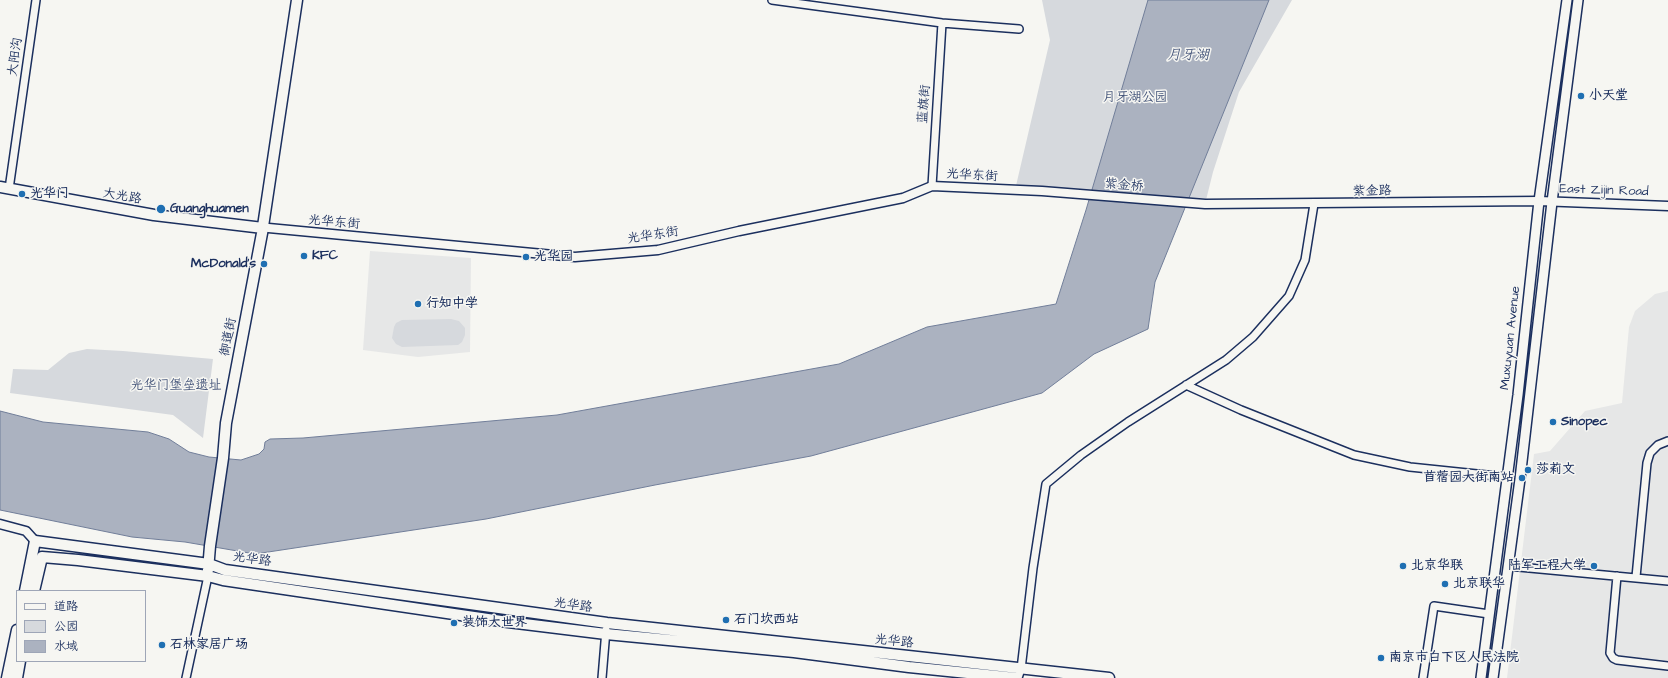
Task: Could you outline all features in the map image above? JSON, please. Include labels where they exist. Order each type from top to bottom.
[{"type":"main road","points":[[208,576],[210,546],[223,458],[226,423],[264,228],[297,0]]},
{"type":"main road","name":"Muxuyuan Avenue","points":[[1481,678],[1518,394],[1539,201],[1567,0]]},
{"type":"main road","name":"Muxuyuan Avenue","points":[[1493,678],[1520,479],[1552,202],[1578,0]]},
{"type":"main road","points":[[154,215],[264,228]]},
{"type":"main road","points":[[25,590],[35,541]]},
{"type":"main road","name":"光华路","points":[[35,541],[209,564],[225,570],[606,629]]},
{"type":"main road","name":"光华路","points":[[34,590],[42,558],[78,560],[208,576],[223,580],[508,622],[606,629],[1019,675],[1109,678]]},
{"type":"main road","points":[[7,678],[16,635]]},
{"type":"main road","points":[[17,678],[20,662]]},
{"type":"street","name":"大阳沟","points":[[9,189],[36,0]]},
{"type":"street","points":[[772,0],[942,23],[1019,29]]},
{"type":"street","name":"蓝旗街","points":[[932,186],[942,23]]},
{"type":"street","name":"光华东街","points":[[264,228],[575,257],[658,250],[739,231],[903,198],[932,186],[1042,191]]},
{"type":"street","name":"大光路","points":[[0,187],[154,215]]},
{"type":"street","name":"紫金桥","points":[[1042,191],[1205,204]]},
{"type":"street","name":"East Zijin Road","points":[[1539,201],[1668,206]]},
{"type":"street","name":"紫金路","points":[[1205,204],[1539,201]]},
{"type":"street","points":[[1019,675],[1032,568],[1046,484],[1081,455],[1128,422],[1226,360],[1253,337],[1289,296],[1305,260],[1314,204]]},
{"type":"street","points":[[1186,385],[1241,410],[1354,455],[1410,467],[1506,477]]},
{"type":"street","points":[[1636,577],[1647,463],[1650,453],[1658,445],[1668,441]]},
{"type":"street","points":[[0,524],[26,531],[35,541]]},
{"type":"street","points":[[1508,566],[1668,581]]},
{"type":"street","points":[[186,678],[208,576]]},
{"type":"street","points":[[1617,576],[1610,653],[1613,658],[1617,660],[1668,666]]},
{"type":"street","points":[[1424,678],[1434,606],[1489,614]]},
{"type":"street","points":[[602,678],[606,629]]},
{"type":"shaded area","name":"行知中学","points":[[370,251],[471,258],[470,352],[418,357],[363,350]]},
{"type":"shaded area","name":"陆军工程大学","points":[[1668,291],[1668,678],[1507,678],[1534,454],[1550,451],[1585,411],[1622,403],[1629,327],[1635,311],[1655,294]]},
{"type":"green space","name":"月牙湖公园","points":[[1042,0],[1292,0],[1239,92],[1213,172],[1205,204],[1015,190],[1050,40]]},
{"type":"green space","points":[[451,319],[459,321],[465,328],[465,335],[462,342],[458,345],[402,347],[396,344],[392,338],[396,323],[402,320]]},
{"type":"green space","name":"光华门堡垒遗址","points":[[87,349],[213,359],[203,438],[173,415],[10,393],[13,369],[48,370],[69,353]]},
{"type":"water","name":"月牙湖","points":[[1148,0],[1269,0],[1155,282],[1148,329],[1094,354],[1042,393],[811,456],[655,485],[486,519],[255,554],[185,542],[132,537],[0,510],[0,411],[43,422],[148,432],[169,439],[189,452],[209,457],[241,460],[259,454],[264,449],[265,442],[270,439],[303,438],[557,415],[839,364],[927,327],[1056,304],[1086,210]]},
{"type":"place","name":"小天堂","points":[[1581,96]]},
{"type":"place","name":"光华门","points":[[22,194]]},
{"type":"place","name":"Guanghuamen","points":[[161,209]]},
{"type":"place","name":"KFC","points":[[304,256]]},
{"type":"place","name":"光华园","points":[[526,257]]},
{"type":"place","name":"McDonald's","points":[[264,264]]},
{"type":"place","name":"行知中学","points":[[418,304]]},
{"type":"place","name":"Sinopec","points":[[1553,422]]},
{"type":"place","name":"莎莉文","points":[[1528,470]]},
{"type":"place","name":"苜蓿园大街南站","points":[[1522,478]]},
{"type":"place","name":"北京华联","points":[[1403,566]]},
{"type":"place","name":"陆军工程大学","points":[[1594,566]]},
{"type":"place","name":"北京联华","points":[[1445,584]]},
{"type":"place","name":"石门坎西站","points":[[726,620]]},
{"type":"place","name":"装饰大世界","points":[[454,623]]},
{"type":"place","name":"石林家居广场","points":[[162,645]]},
{"type":"place","name":"南京市白下区人民法院","points":[[1381,658]]}]
